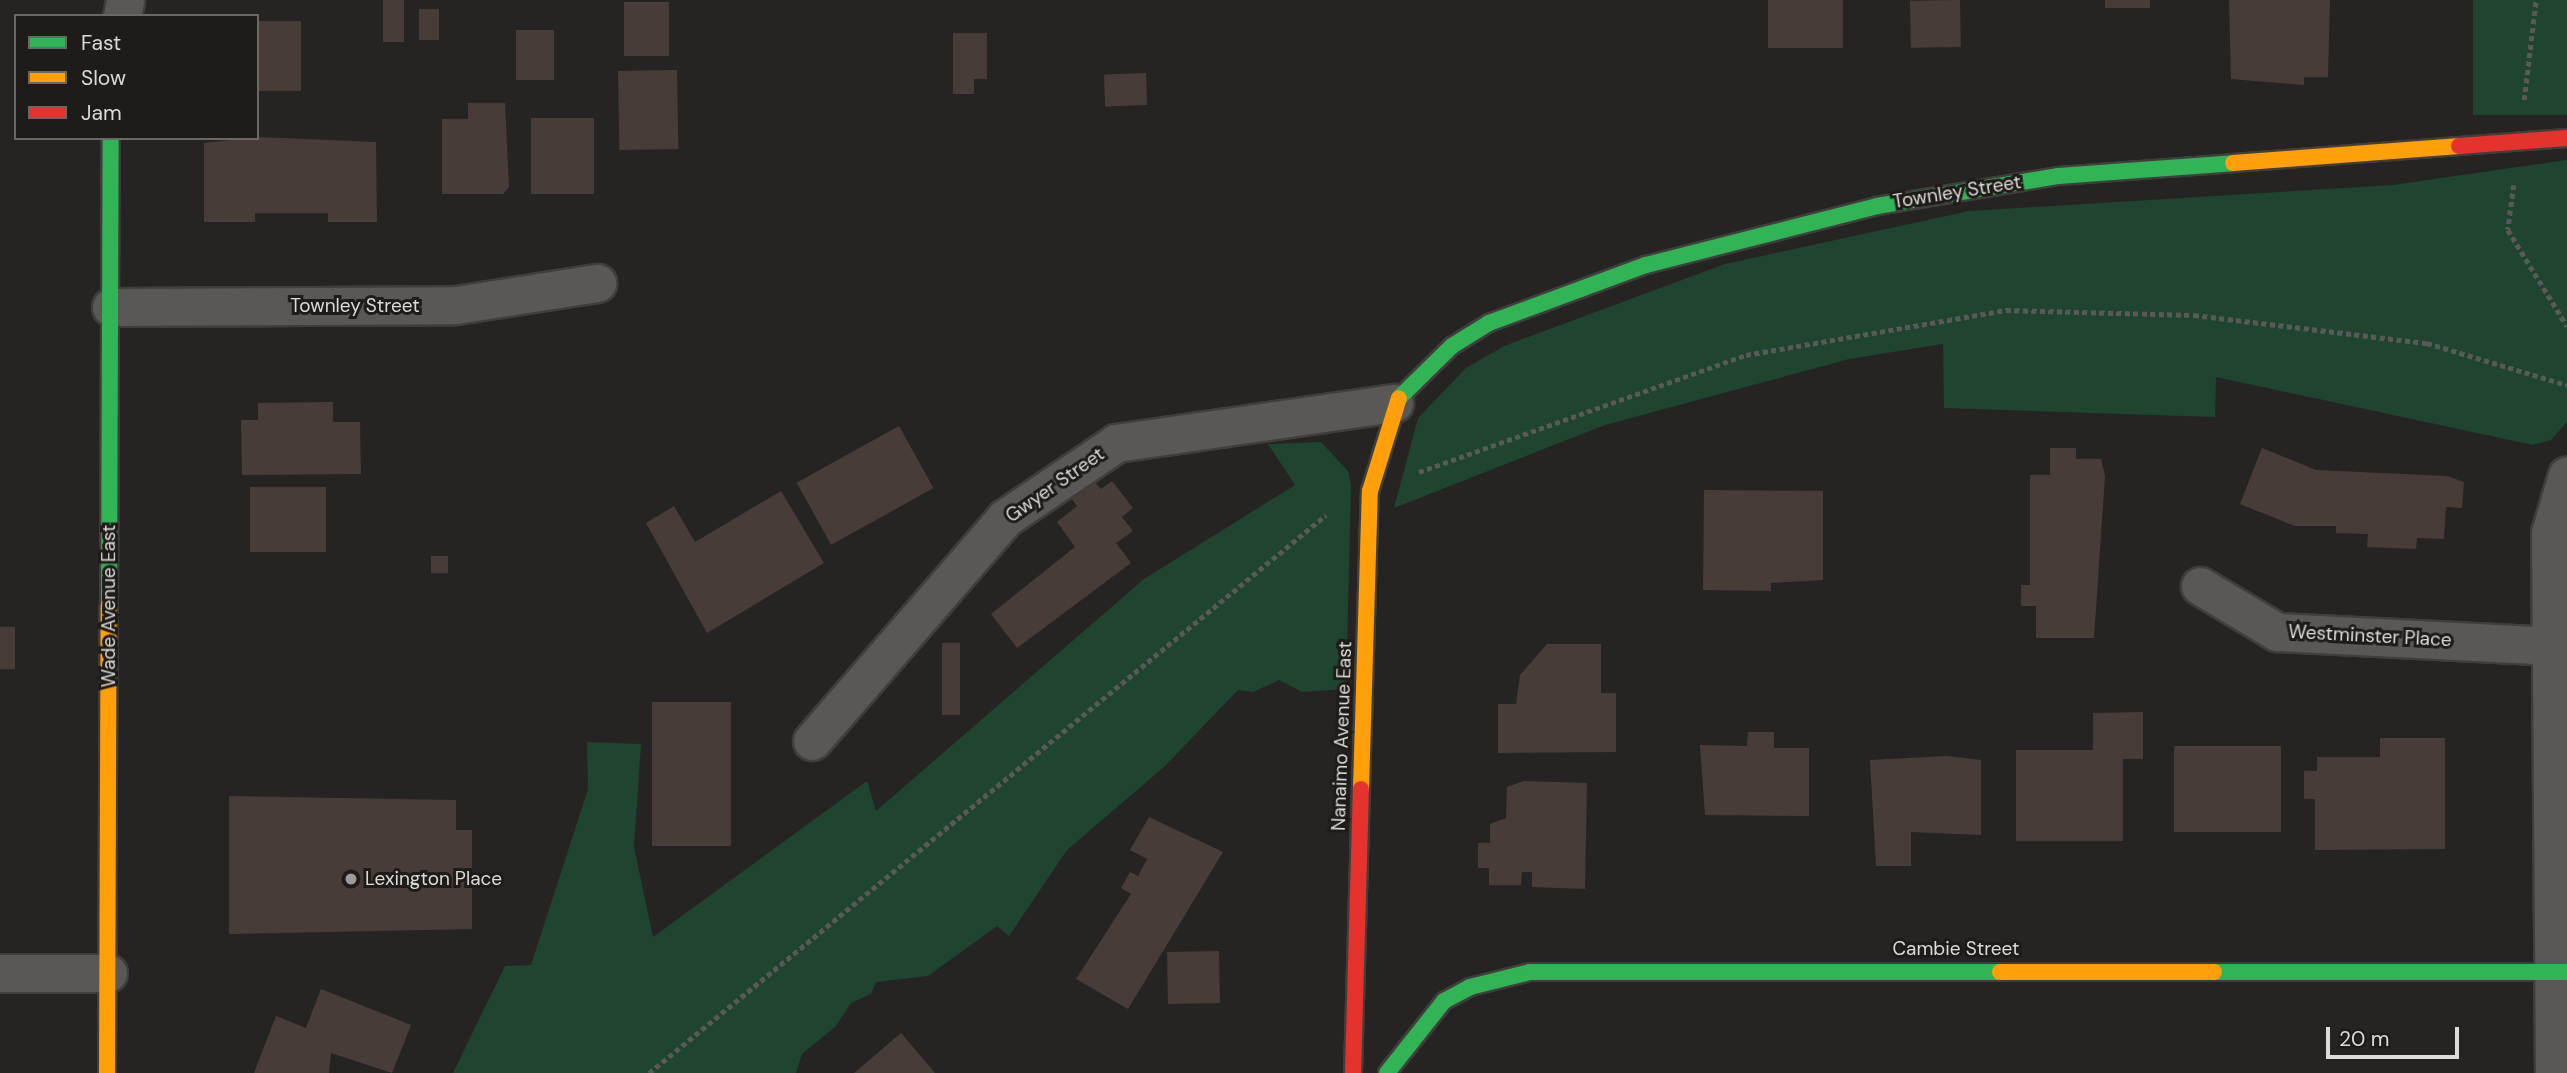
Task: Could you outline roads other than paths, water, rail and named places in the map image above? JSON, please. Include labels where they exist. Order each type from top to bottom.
[{"type":"street","name":"Townley Street","points":[[1394,404],[1452,346],[1489,323],[1646,265],[1776,228],[2058,176],[2567,138]]},
{"type":"street","name":"Wade Avenue East","points":[[107,1073],[111,140]]},
{"type":"street","name":"Townley Street","points":[[111,307],[456,305],[597,283]]},
{"type":"street","name":"Gwyer Street","points":[[812,741],[1005,517],[1116,443],[1394,404]]},
{"type":"street","name":"Nanaimo Avenue East","points":[[1353,1073],[1370,491],[1394,404]]},
{"type":"street","points":[[2554,1073],[2561,972],[2550,533],[2567,475]]},
{"type":"street","name":"Westminster Place","points":[[2200,586],[2277,632],[2551,646]]},
{"type":"street","name":"Cambie Street","points":[[1387,1073],[1444,1001],[1470,987],[1530,972],[2561,972]]},
{"type":"street","points":[[0,973],[108,973]]},
{"type":"place","name":"Lexington Place","points":[[351,879]]}]
